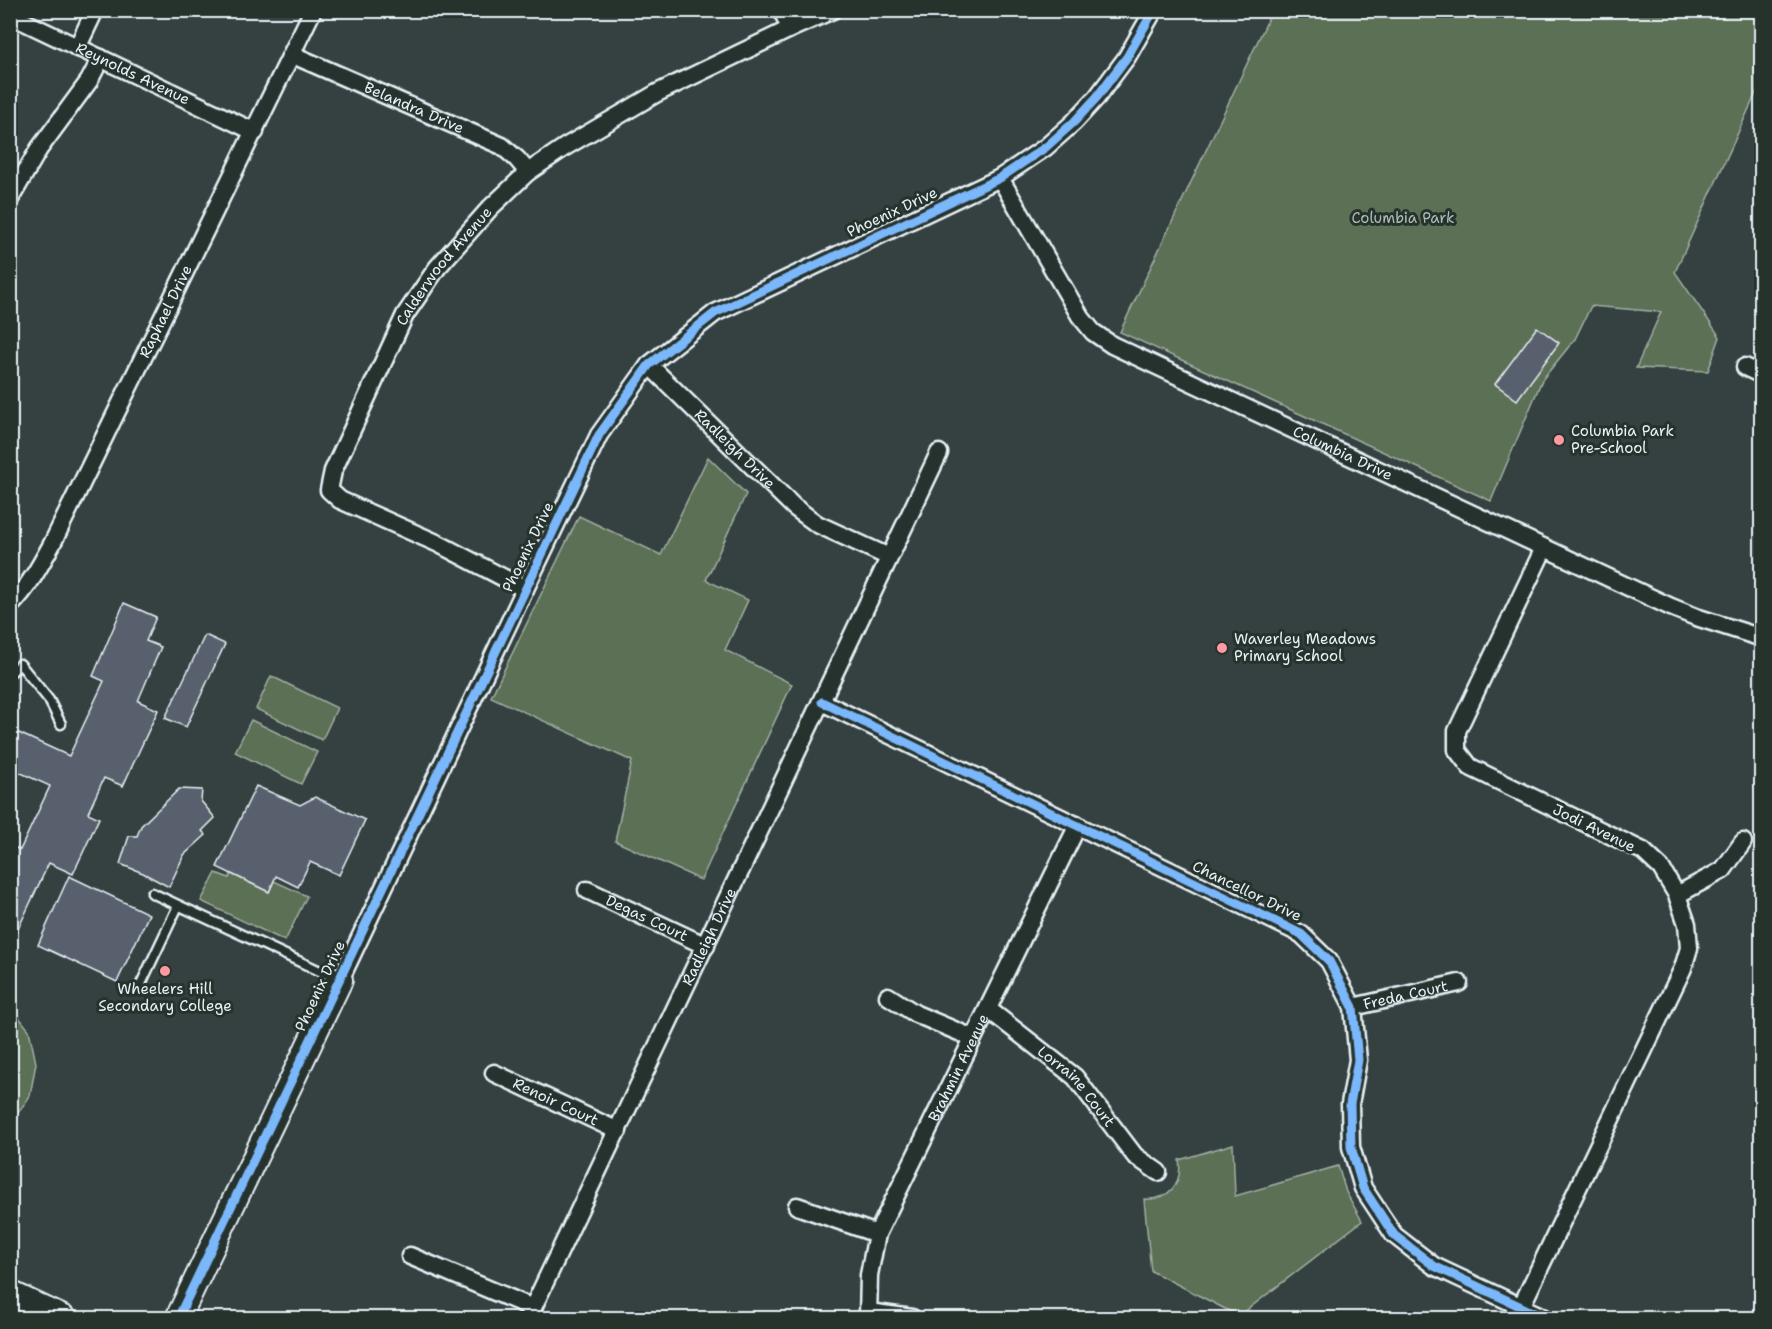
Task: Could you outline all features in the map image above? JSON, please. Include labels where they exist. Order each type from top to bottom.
[{"type":"street","points":[[77,48],[95,10]]},
{"type":"street","name":"Raphael Drive","points":[[10,606],[38,570],[52,544],[313,10]]},
{"type":"street","points":[[782,10],[790,29]]},
{"type":"street","name":"Calderwood Avenue","points":[[525,589],[439,544],[340,501],[329,489],[333,471],[405,315],[437,268],[490,208],[528,172],[565,147],[657,93],[833,10]]},
{"type":"street","name":"Phoenix Drive","points":[[178,1318],[599,435],[650,365],[715,313],[1000,178],[1046,147],[1097,97],[1127,57],[1154,10]]},
{"type":"street","name":"Reynolds Avenue","points":[[10,15],[255,132]]},
{"type":"street","name":"Belandra Drive","points":[[292,55],[502,146],[528,172]]},
{"type":"street","points":[[10,199],[39,148],[89,81],[101,58]]},
{"type":"street","name":"Columbia Drive","points":[[1000,178],[1080,316],[1093,332],[1112,345],[1671,607],[1761,638]]},
{"type":"street","name":"Radleigh Drive","points":[[650,365],[794,507],[817,524],[889,557]]},
{"type":"street","points":[[1745,367],[1761,375]]},
{"type":"street","name":"Radleigh Drive","points":[[531,1313],[939,453]]},
{"type":"street","name":"Jodi Avenue","points":[[1521,1306],[1683,968],[1689,948],[1687,924],[1677,895],[1661,868],[1643,851],[1470,767],[1457,750],[1456,731],[1544,548]]},
{"type":"street","name":"Chancellor Drive","points":[[822,702],[1302,934],[1329,961],[1353,1007],[1358,1060],[1350,1104],[1351,1147],[1363,1188],[1394,1235],[1434,1266],[1545,1318]]},
{"type":"street","name":"Brahmin Avenue","points":[[868,1315],[869,1275],[876,1234],[1078,825]]},
{"type":"street","points":[[1677,895],[1723,870],[1743,842]]},
{"type":"street","name":"Degas Court","points":[[586,890],[706,946]]},
{"type":"street","name":"Freda Court","points":[[1353,1007],[1459,983]]},
{"type":"street","points":[[888,996],[916,1014],[973,1038]]},
{"type":"street","name":"Lorraine Court","points":[[988,1009],[1075,1077],[1135,1156],[1158,1173]]},
{"type":"street","name":"Renoir Court","points":[[494,1073],[618,1131]]},
{"type":"street","points":[[797,1206],[876,1234]]},
{"type":"street","points":[[410,1256],[531,1313]]},
{"type":"street","points":[[10,1293],[63,1318]]},
{"type":"street","points":[[868,1315],[912,1318]]},
{"type":"lane","points":[[10,673],[20,664],[49,700],[61,724]]},
{"type":"lane","points":[[152,893],[340,980]]},
{"type":"lane","points":[[140,986],[177,906]]},
{"type":"green space","name":"Columbia Park","points":[[1272,11],[1761,11],[1761,82],[1675,272],[1720,337],[1708,371],[1636,368],[1661,312],[1591,306],[1575,339],[1542,380],[1491,501],[1120,332]]},
{"type":"green space","points":[[708,457],[746,494],[706,580],[748,600],[725,650],[792,684],[701,880],[615,841],[632,761],[491,697],[579,516],[661,555]]},
{"type":"green space","points":[[271,676],[337,708],[322,740],[256,709]]},
{"type":"green space","points":[[251,720],[317,752],[301,784],[235,752]]},
{"type":"green space","points":[[216,873],[229,878],[231,874],[269,892],[274,881],[307,896],[285,941],[201,901]]},
{"type":"green space","points":[[11,1007],[29,1030],[36,1063],[30,1096],[11,1123]]},
{"type":"green space","points":[[1233,1144],[1235,1196],[1338,1166],[1346,1192],[1362,1221],[1239,1316],[1151,1271],[1144,1199],[1160,1197],[1172,1189],[1179,1176],[1179,1160]]},
{"type":"building","points":[[1537,327],[1559,343],[1517,400],[1495,384]]},
{"type":"building","points":[[124,603],[156,617],[146,641],[161,647],[138,701],[158,710],[123,786],[104,778],[88,813],[99,818],[73,874],[49,863],[10,946],[10,845],[20,850],[50,786],[10,768],[10,729],[69,756],[104,681],[93,676]]},
{"type":"building","points":[[205,635],[225,644],[186,727],[165,718]]},
{"type":"building","points":[[256,786],[300,805],[315,797],[365,820],[339,875],[310,862],[298,887],[276,876],[269,892],[217,867]]},
{"type":"building","points":[[179,789],[202,790],[201,801],[215,818],[202,831],[206,835],[184,855],[169,887],[120,864],[129,836],[137,836],[141,826]]},
{"type":"building","points":[[69,876],[149,914],[117,982],[38,945]]},
{"type":"cycle path","points":[[178,1318],[599,435],[649,365],[715,313],[1000,178],[1046,147],[1097,97],[1127,57],[1154,10]]},
{"type":"cycle path","points":[[822,702],[1301,934],[1329,961],[1353,1007],[1358,1060],[1350,1104],[1351,1147],[1363,1188],[1394,1235],[1434,1266],[1545,1318]]},
{"type":"place","name":"Columbia Park Pre-School","points":[[1559,440]]},
{"type":"place","name":"Waverley Meadows Primary School","points":[[1222,648]]},
{"type":"place","name":"Wheelers Hill Secondary College","points":[[165,971]]}]
